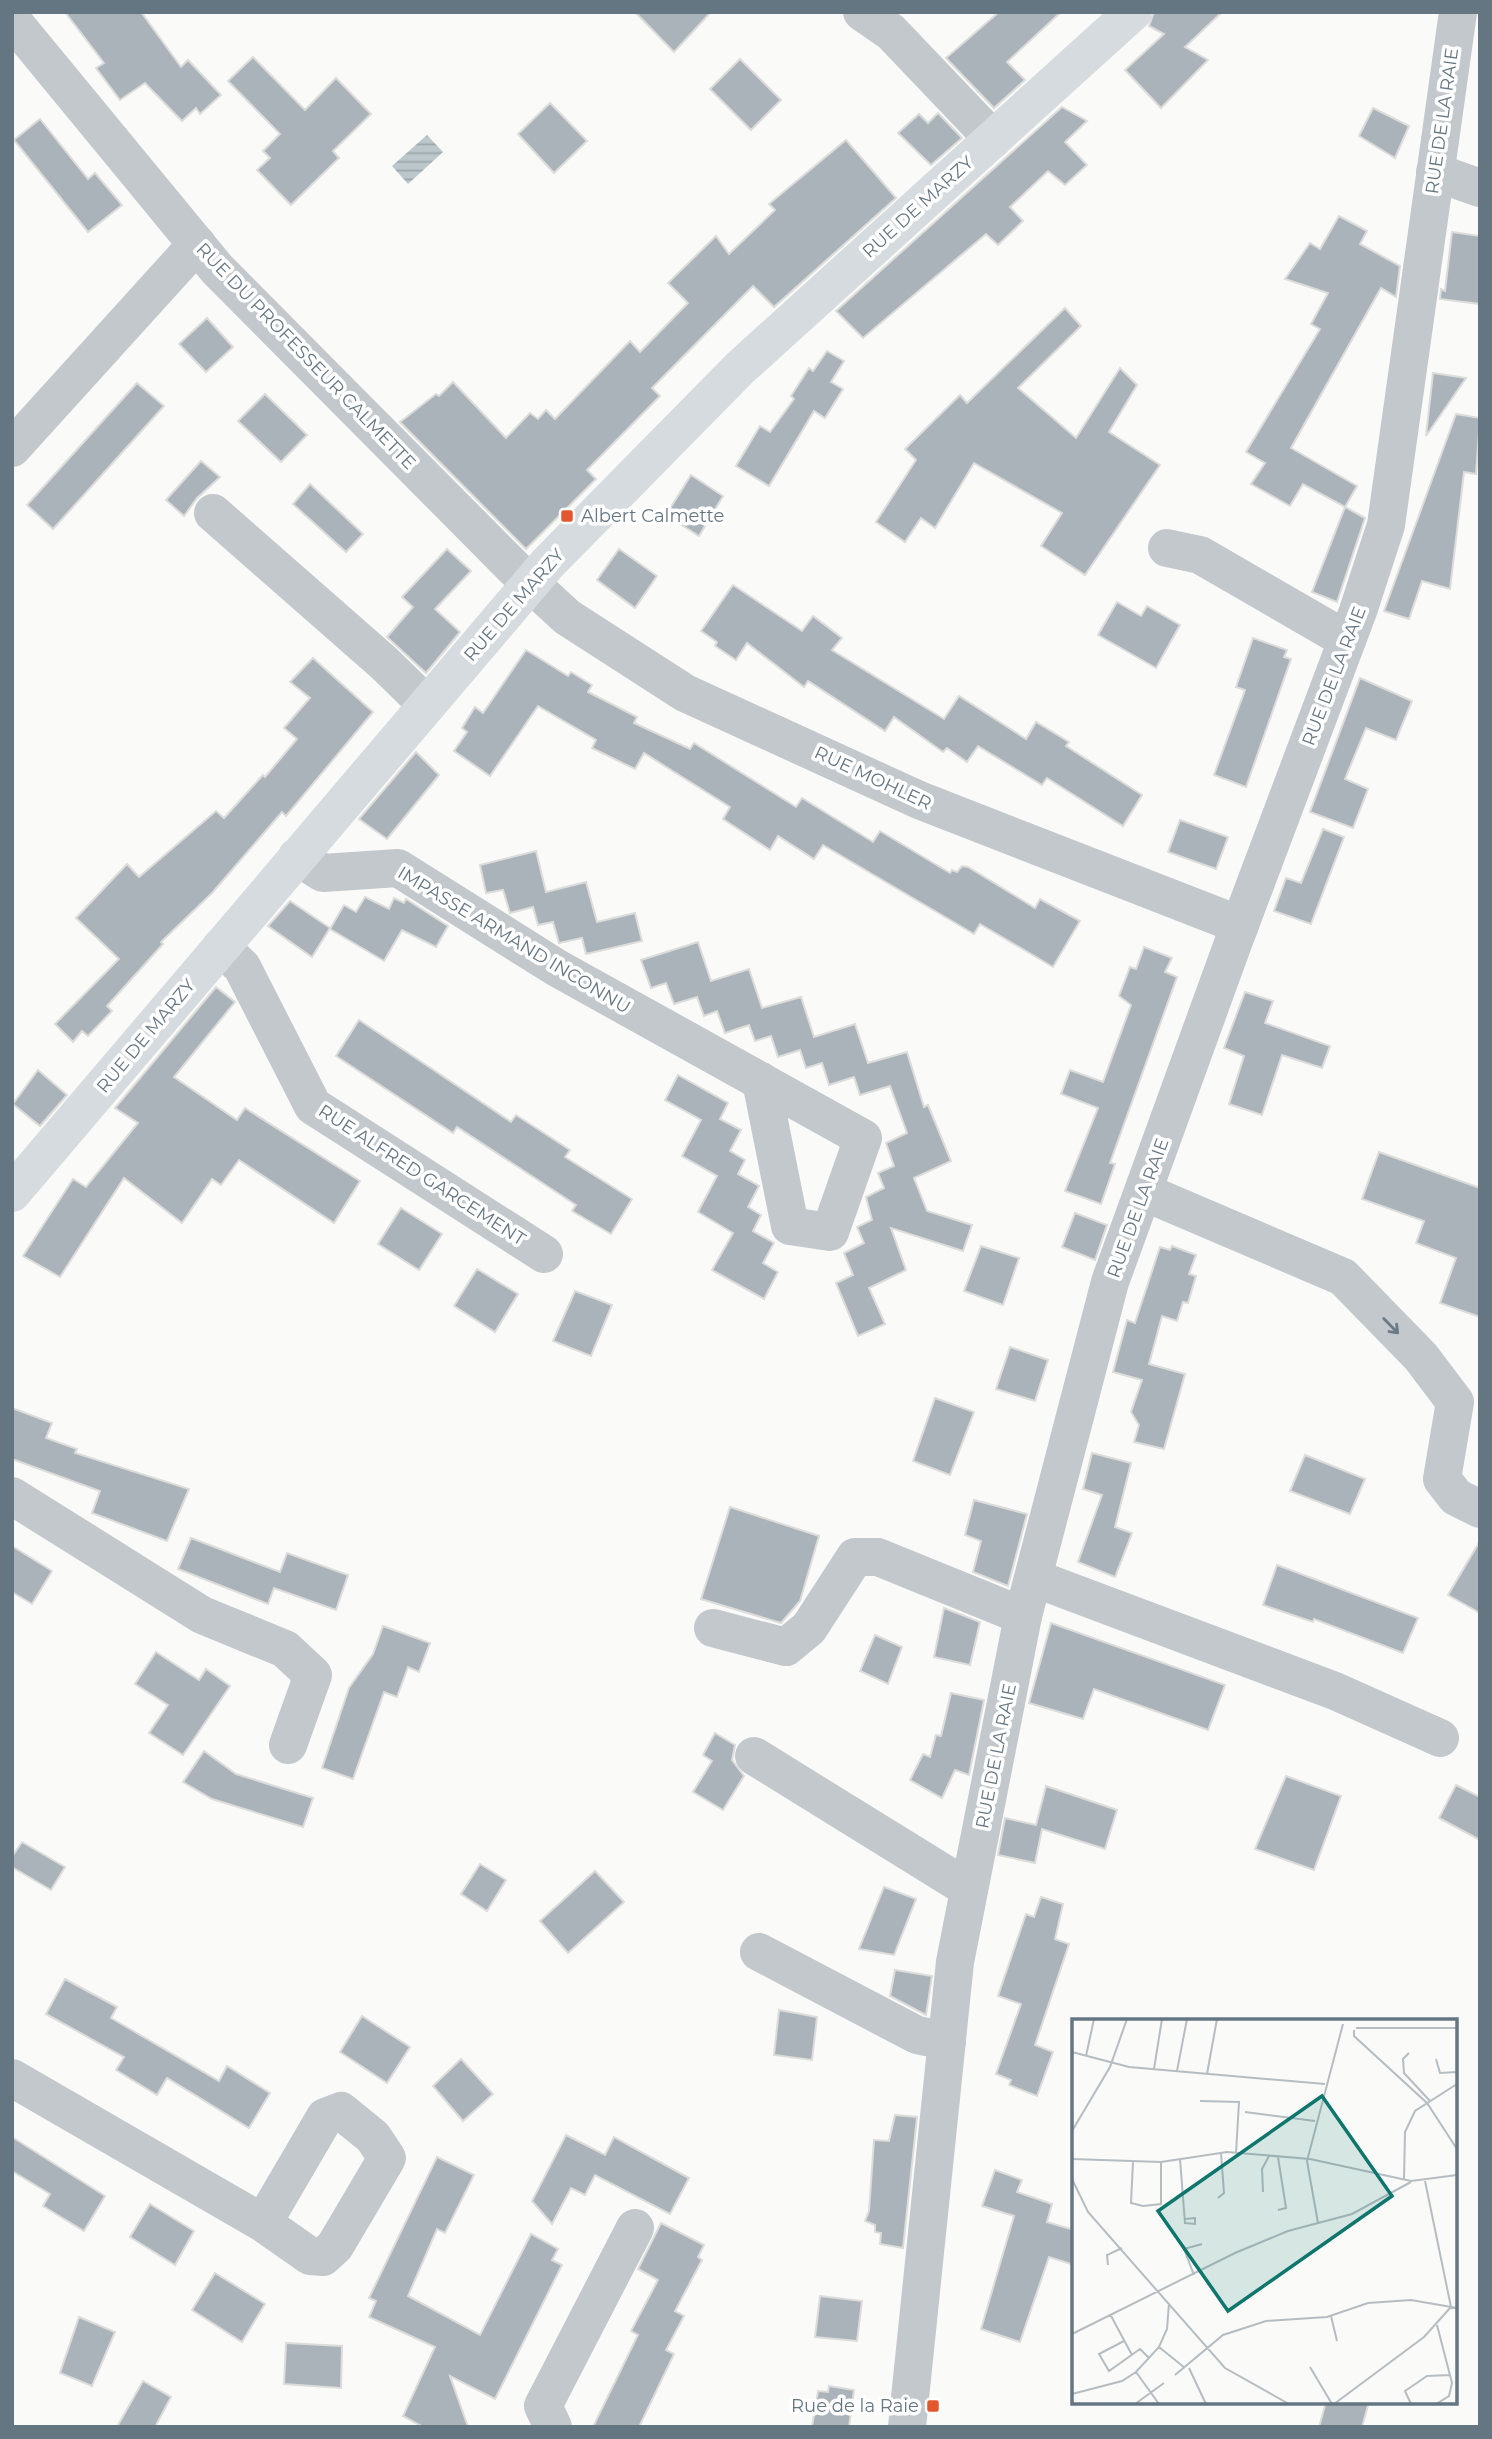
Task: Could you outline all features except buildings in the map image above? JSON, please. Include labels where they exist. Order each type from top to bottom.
[{"type":"main road","name":"RUE DE MARZY","points":[[12,1193],[530,584],[740,369],[1133,12]]},
{"type":"street","points":[[862,12],[891,32],[993,139]]},
{"type":"street","name":"RUE DE LA RAIE","points":[[907,2427],[955,1962],[1023,1616],[1111,1282],[1347,640],[1386,525],[1458,12]]},
{"type":"street","name":"RUE DU PROFESSEUR CALMETTE","points":[[12,20],[217,269],[530,584]]},
{"type":"street","points":[[1435,172],[1480,187]]},
{"type":"street","points":[[12,448],[197,244]]},
{"type":"street","points":[[213,513],[384,663],[427,705]]},
{"type":"street","points":[[1167,548],[1200,555],[1347,640]]},
{"type":"street","name":"RUE MOHLER","points":[[530,584],[567,617],[685,693],[919,800],[1240,925]]},
{"type":"street","name":"IMPASSE ARMAND INCONNU","points":[[297,857],[323,873],[398,868],[557,968],[761,1081]]},
{"type":"street","name":"RUE ALFRED GARCEMENT","points":[[221,947],[242,967],[313,1106],[544,1254]]},
{"type":"street","points":[[1144,1192],[1343,1278],[1421,1357],[1455,1402],[1442,1479],[1456,1497],[1480,1509]]},
{"type":"street","points":[[12,1496],[202,1615],[285,1649],[313,1675],[288,1745]]},
{"type":"street","points":[[713,1628],[786,1647],[808,1628],[855,1557],[878,1557],[1023,1616]]},
{"type":"street","points":[[1034,1578],[1335,1691],[1440,1738]]},
{"type":"street","points":[[754,1756],[969,1889]]},
{"type":"street","points":[[759,1952],[916,2035],[947,2041]]},
{"type":"street","points":[[12,2078],[263,2223]]},
{"type":"street","points":[[553,2427],[542,2406],[635,2228]]},
{"type":"shaded area","points":[[427,135],[443,152],[408,184],[392,166]]},
{"type":"place","name":"Albert Calmette","points":[[567,516]]},
{"type":"place","name":"Rue de la Raie","points":[[933,2406]]}]
